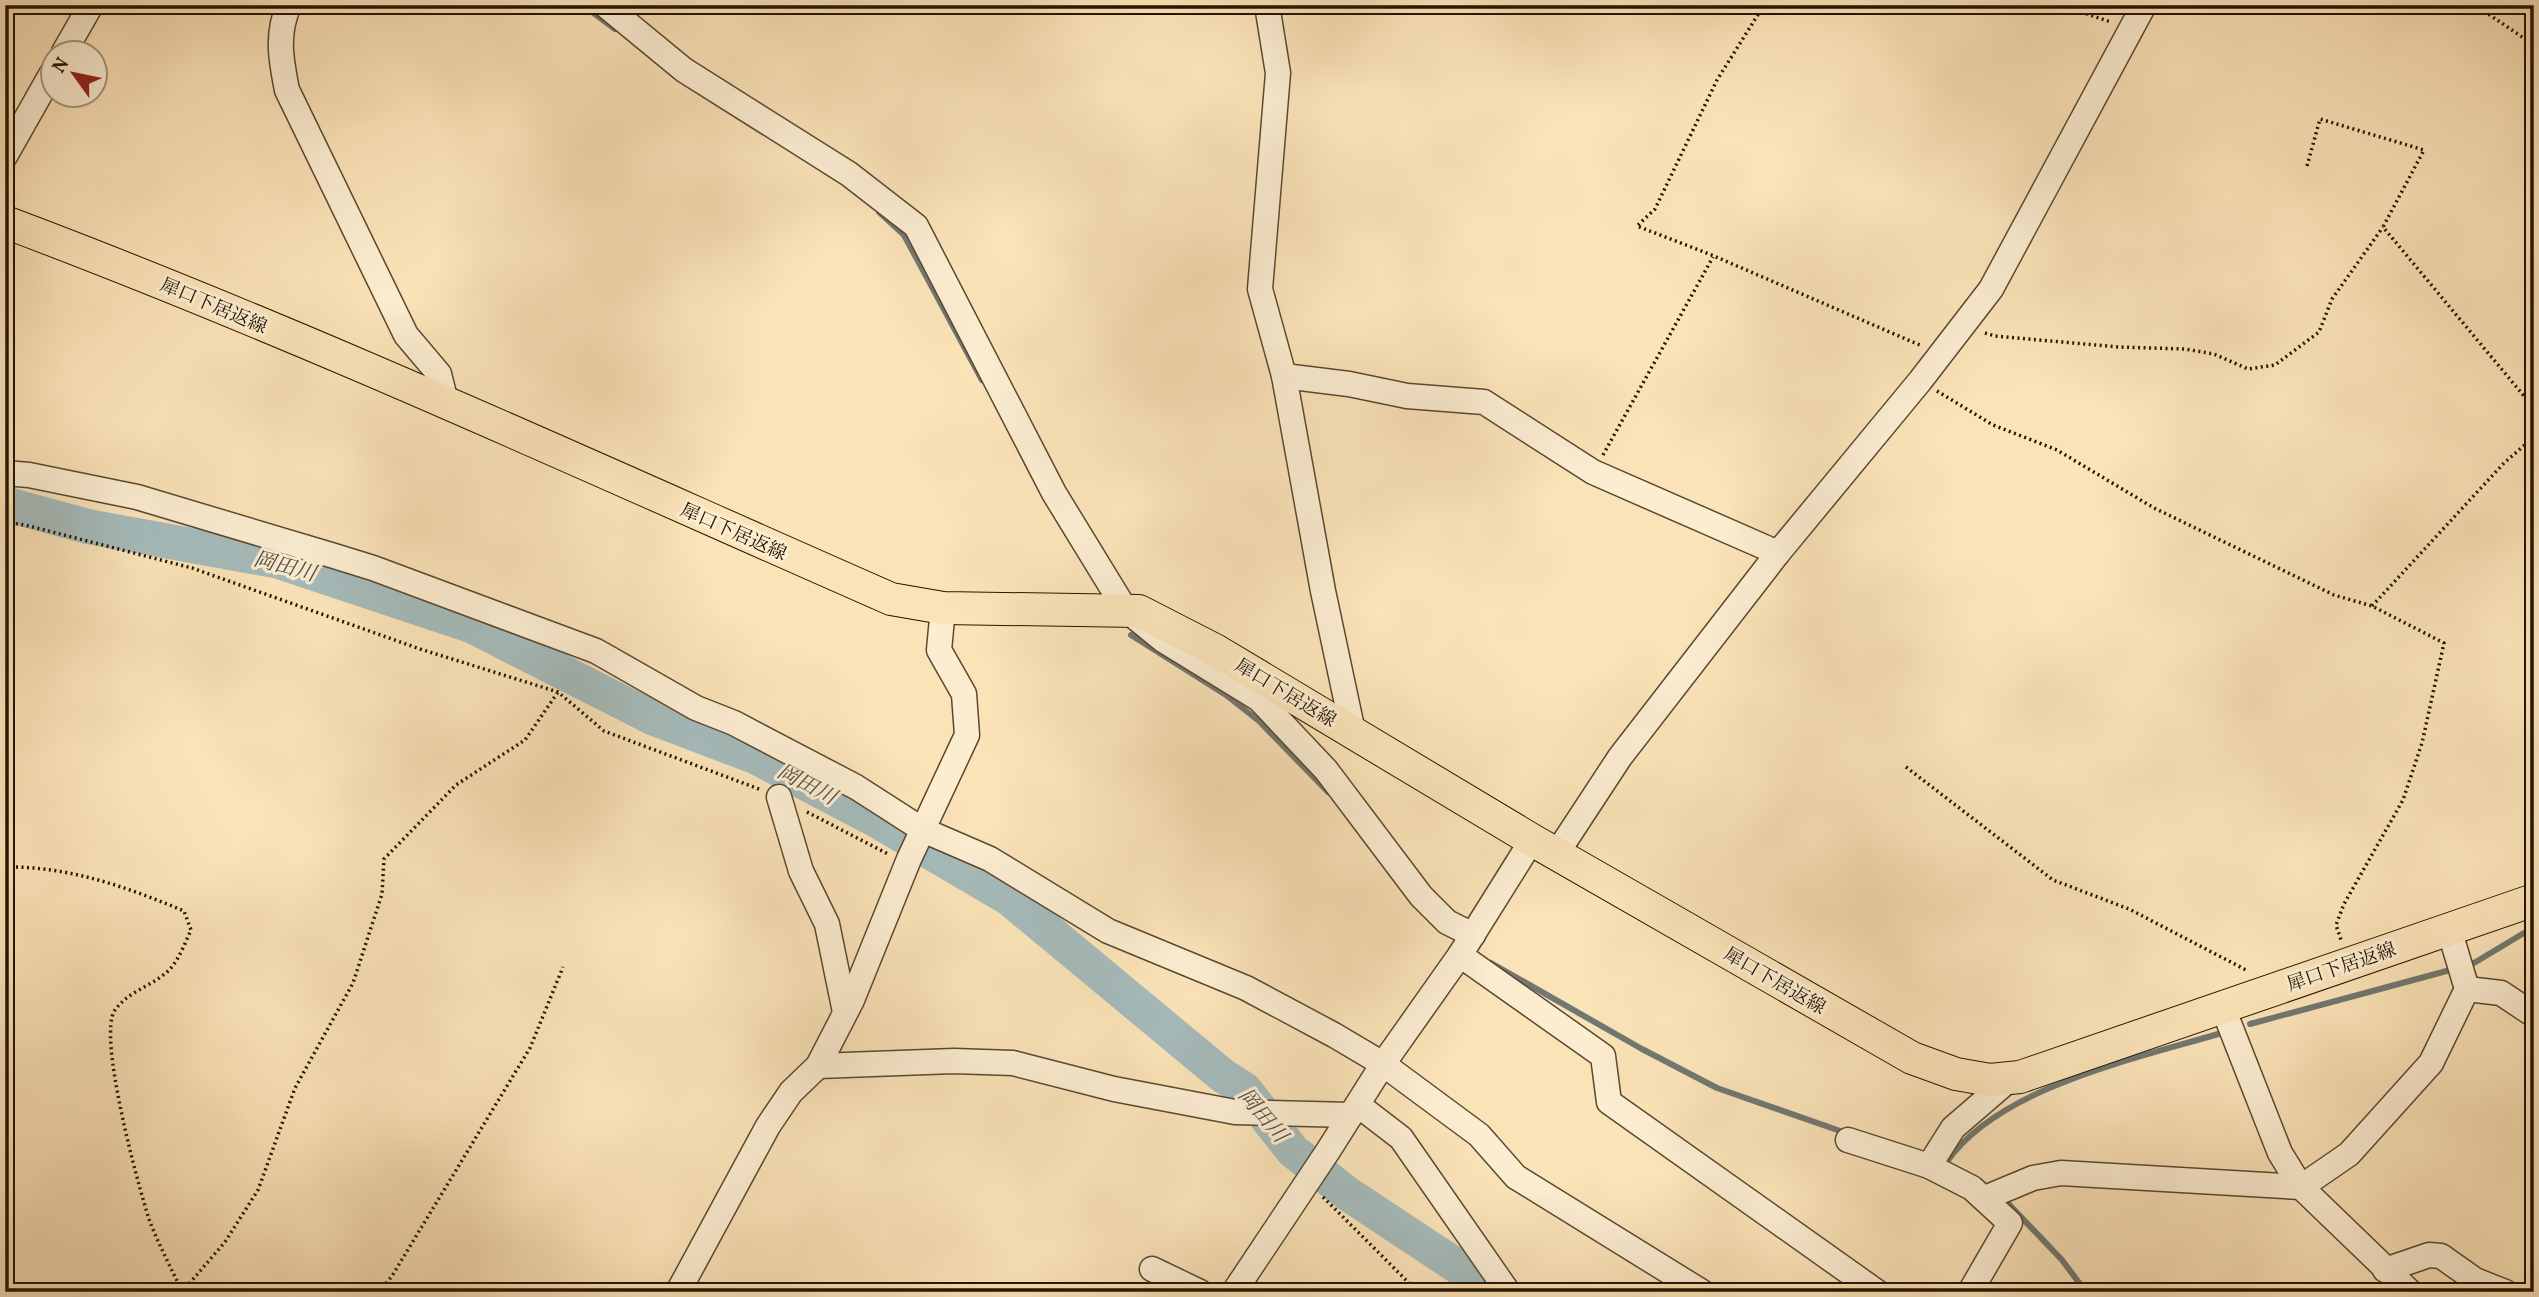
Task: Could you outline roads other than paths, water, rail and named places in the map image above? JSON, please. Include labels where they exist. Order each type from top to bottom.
[{"type":"main road","name":"犀口下居返線","points":[[5,222],[120,266],[446,402],[891,599],[943,608],[1139,611],[1215,650],[1545,846],[1912,1058],[1956,1074],[1990,1080],[2020,1077],[2534,900]]},
{"type":"street","points":[[72,38],[91,5]]},
{"type":"street","points":[[289,5],[282,21],[279,54],[286,90],[406,335],[439,374],[446,402]]},
{"type":"street","points":[[605,5],[684,69],[849,174],[916,226],[1054,493],[1125,609],[1163,640],[1259,699],[1326,770],[1421,896],[1466,945],[1603,1056],[1609,1102],[1877,1292]]},
{"type":"street","points":[[1267,5],[1278,73],[1260,289],[1284,376],[1323,591],[1353,732]]},
{"type":"street","points":[[1234,1292],[1383,1064],[1466,945],[1620,757],[1778,553],[1920,381],[1991,289],[2144,5]]},
{"type":"street","points":[[5,156],[38,98]]},
{"type":"street","points":[[1284,376],[1349,384],[1407,396],[1484,402],[1594,472],[1778,553]]},
{"type":"street","points":[[5,473],[29,475],[137,497],[331,555],[596,651],[696,708],[734,723],[856,788],[923,830],[990,859],[1108,931],[1246,988],[1383,1064],[1479,1135],[1516,1177],[1702,1292]]},
{"type":"street","points":[[678,1292],[768,1126],[791,1092],[818,1066],[845,1012],[908,861],[967,735],[964,694],[939,650],[943,608]]},
{"type":"street","points":[[779,797],[801,871],[827,924],[845,1012]]},
{"type":"street","points":[[1848,1140],[1934,1158],[1972,1188],[1995,1193],[2033,1178],[2061,1173],[2301,1187],[2349,1154],[2431,1063],[2467,989],[2449,929]]},
{"type":"street","points":[[2467,989],[2501,993],[2534,1015]]},
{"type":"street","points":[[2223,1008],[2280,1153],[2301,1187],[2410,1292]]},
{"type":"street","points":[[818,1066],[954,1061],[1013,1063],[1114,1089],[1235,1112],[1289,1115],[1355,1110],[1401,1138],[1508,1292]]},
{"type":"street","points":[[1934,1158],[1953,1128],[2011,1078]]},
{"type":"street","points":[[1970,1292],[2010,1223],[1995,1193]]},
{"type":"street","points":[[2385,1270],[2429,1255],[2441,1256],[2475,1280],[2504,1292]]},
{"type":"street","points":[[1152,1269],[1200,1292]]},
{"type":"waterway","points":[[583,5],[615,29]]},
{"type":"waterway","points":[[879,212],[904,235],[982,380]]},
{"type":"waterway","name":"岡田川","points":[[5,504],[90,527],[277,561],[472,626],[653,718],[756,757],[874,819],[1010,899],[1222,1075],[1245,1090],[1293,1151],[1348,1194],[1469,1274],[1487,1292]]},
{"type":"waterway","points":[[1131,635],[1226,695],[1259,721],[1328,792]]},
{"type":"waterway","points":[[2465,966],[2534,927]]},
{"type":"waterway","points":[[1491,963],[1642,1049],[1717,1088],[1846,1133]]},
{"type":"waterway","points":[[2250,1024],[2454,969]]},
{"type":"waterway","points":[[1946,1163],[1969,1137],[1998,1115],[2032,1096],[2108,1066],[2218,1034]]},
{"type":"waterway","points":[[2003,1198],[2062,1260],[2086,1292]]}]
